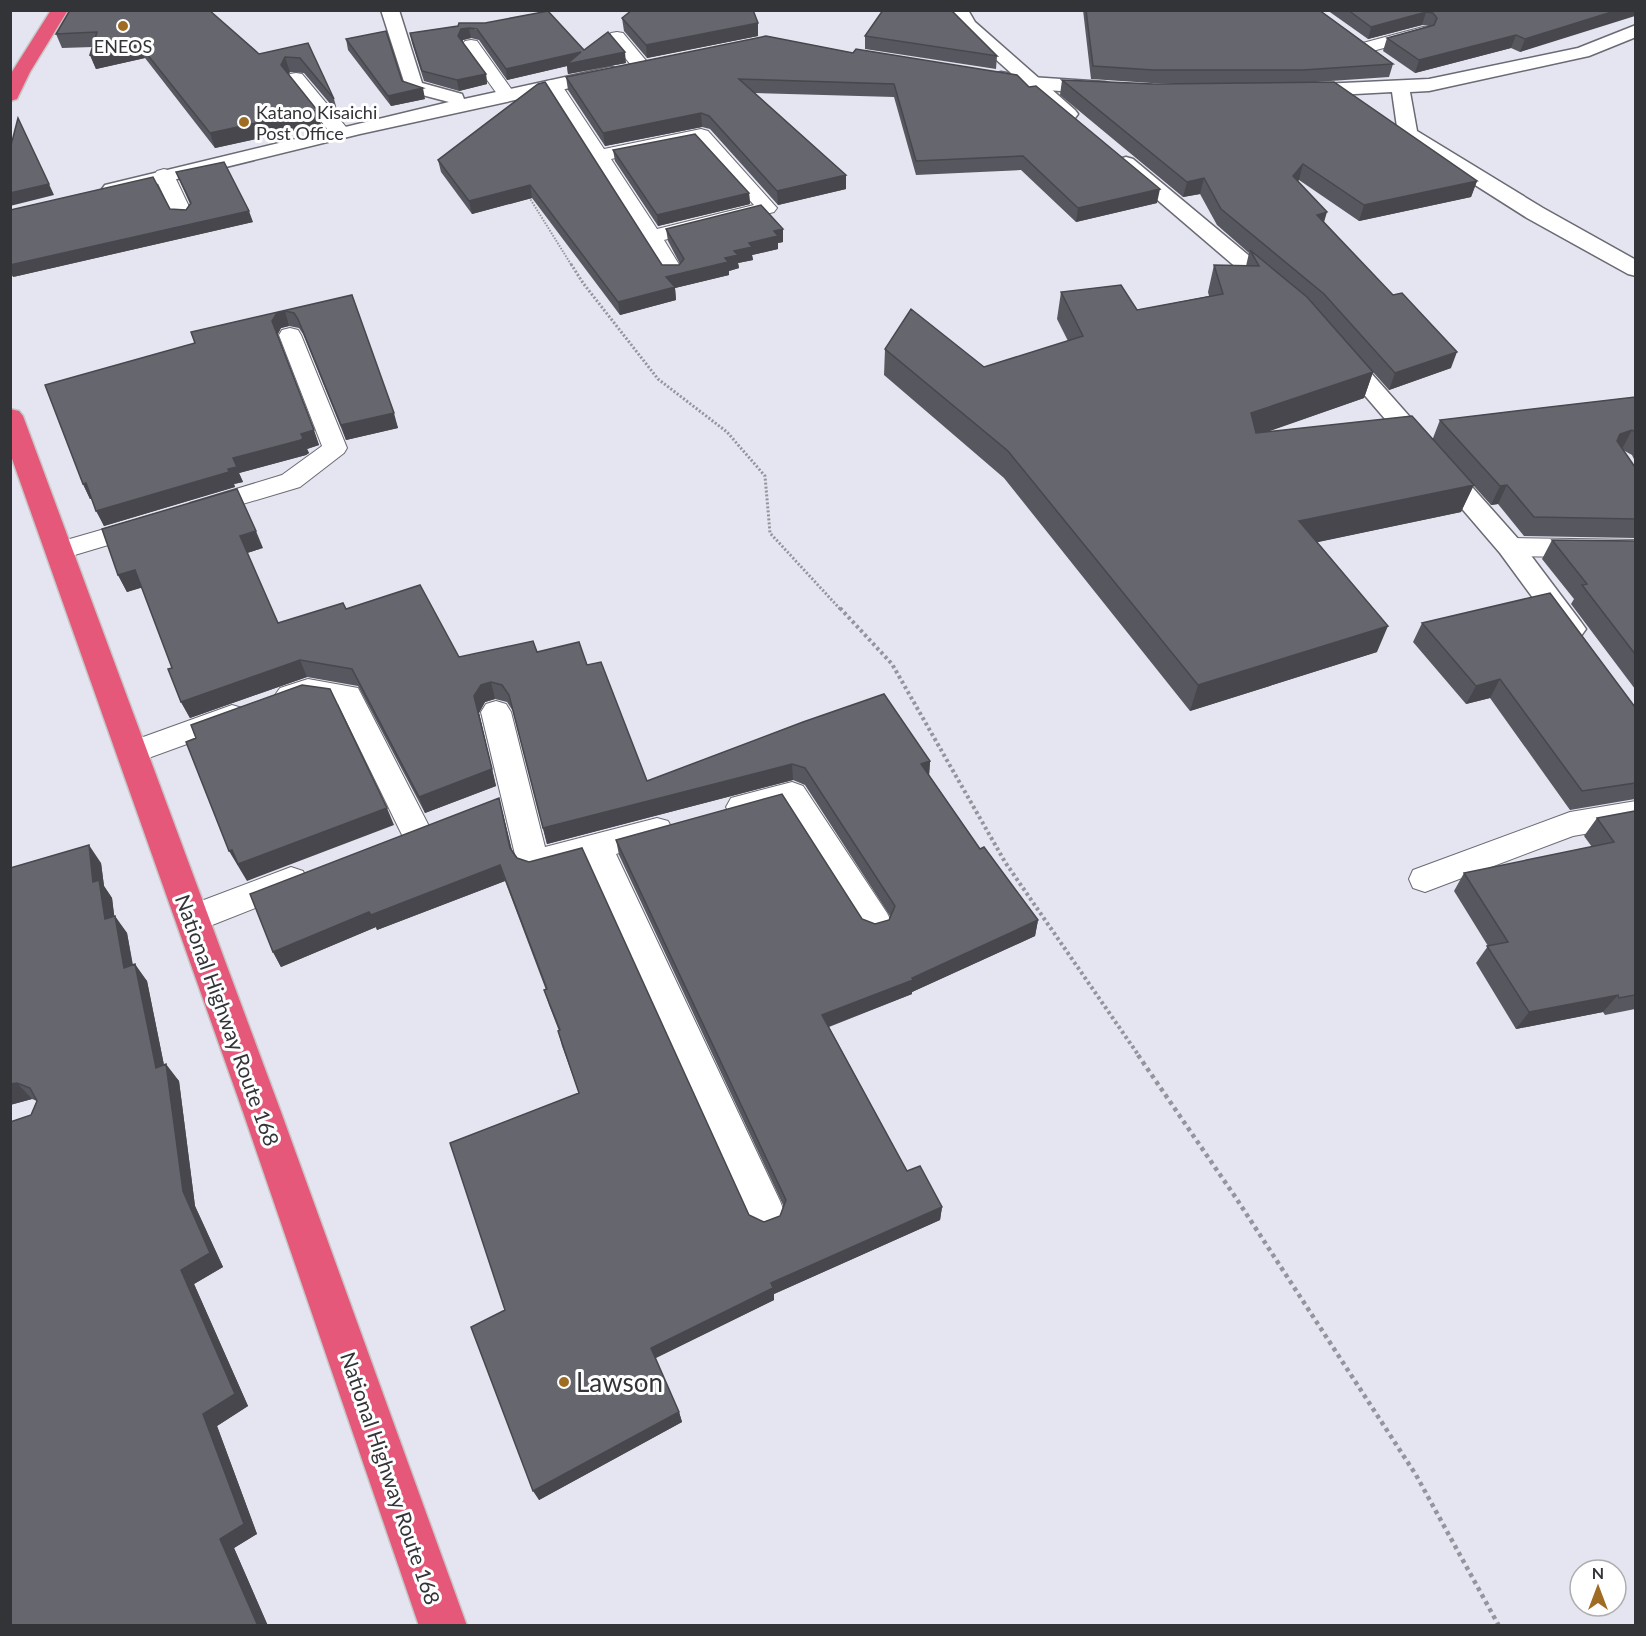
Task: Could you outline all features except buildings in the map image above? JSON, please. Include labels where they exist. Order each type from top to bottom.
[{"type":"highway","points":[[10,95],[21,72],[60,10]]},
{"type":"highway","name":"National Highway Route 168","points":[[10,416],[192,919],[443,1626]]},
{"type":"street","points":[[390,10],[414,87],[469,102]]},
{"type":"street","points":[[959,10],[968,25],[1031,83],[1085,128]]},
{"type":"street","points":[[1277,91],[1429,85],[1583,52],[1635,30]]},
{"type":"street","points":[[1346,35],[1385,63],[1408,86],[1408,134],[1535,213],[1635,269]]},
{"type":"street","points":[[98,192],[339,131],[651,65]]},
{"type":"street","points":[[984,75],[1031,83],[1127,89]]},
{"type":"street","points":[[1112,151],[1300,309]]},
{"type":"street","points":[[1324,334],[1510,547],[1587,650]]},
{"type":"lane","points":[[1365,48],[1423,32]]},
{"type":"lane","points":[[617,37],[651,65]]},
{"type":"lane","points":[[471,45],[506,94]]},
{"type":"lane","points":[[296,78],[339,131]]},
{"type":"lane","points":[[553,85],[672,271]]},
{"type":"lane","points":[[600,156],[701,135],[767,208],[652,237]]},
{"type":"lane","points":[[164,175],[183,215]]},
{"type":"lane","points":[[58,551],[291,481],[335,448],[290,335]]},
{"type":"lane","points":[[1510,547],[1635,549]]},
{"type":"lane","points":[[132,753],[308,689],[348,695],[427,828],[384,844]]},
{"type":"lane","points":[[496,712],[504,798],[533,863],[792,794],[875,923]]},
{"type":"lane","points":[[1425,879],[1570,824],[1635,813]]},
{"type":"lane","points":[[596,846],[766,1214]]},
{"type":"lane","points":[[192,919],[320,869]]},
{"type":"path","points":[[528,195],[583,284],[658,379],[727,432],[765,476],[771,533],[892,664],[1005,862],[1236,1198],[1416,1475],[1499,1626]]},
{"type":"place","name":"ENEOS","points":[[123,26]]},
{"type":"place","name":"Katano Kisaichi Post Office","points":[[244,122]]},
{"type":"place","name":"Lawson","points":[[564,1382]]}]
